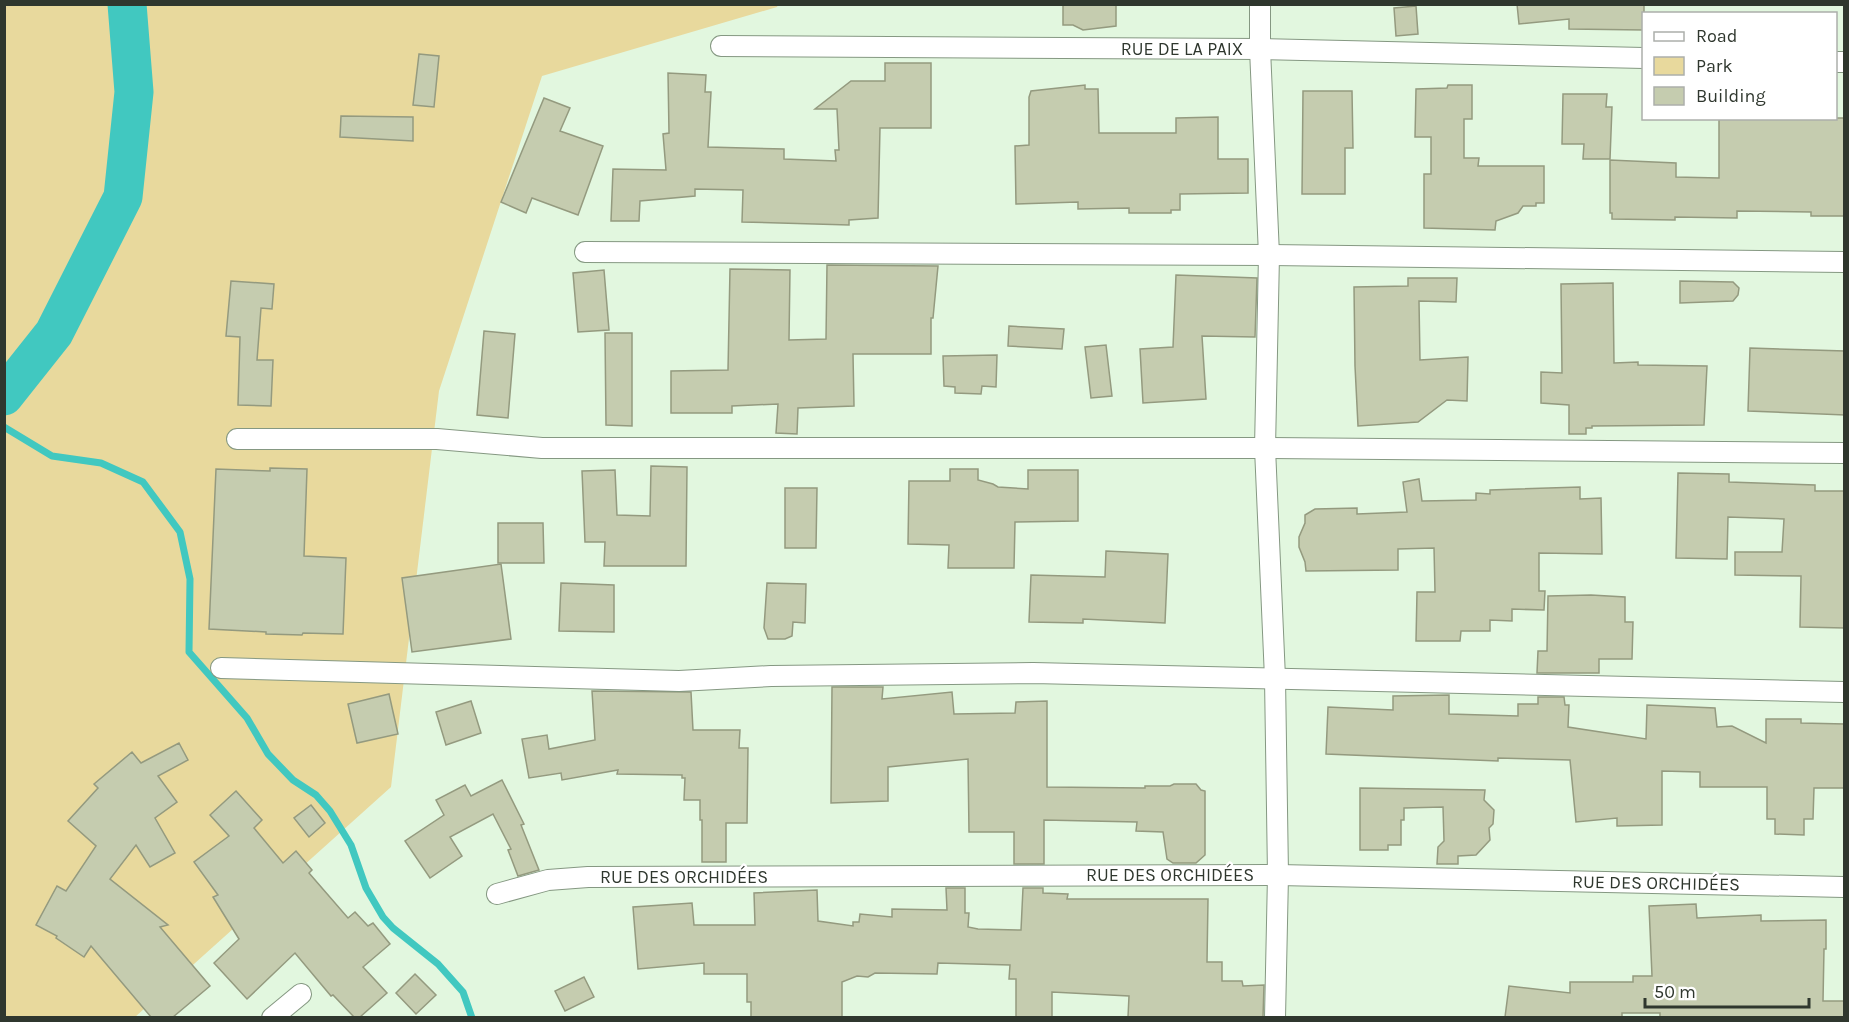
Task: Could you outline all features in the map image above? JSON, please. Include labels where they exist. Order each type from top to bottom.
[{"type":"street","points":[[1260,4],[1269,255],[1265,448],[1275,678],[1278,875],[1275,1017]]},
{"type":"street","name":"RUE DE LA PAIX","points":[[721,46],[1260,49],[1642,58]]},
{"type":"street","points":[[585,252],[1269,255],[1845,262]]},
{"type":"street","points":[[237,439],[437,439],[542,448],[1265,448],[1845,453]]},
{"type":"street","points":[[221,668],[679,681],[771,676],[1033,673],[1845,692]]},
{"type":"street","name":"RUE DES ORCHIDÉES","points":[[497,894],[548,880],[588,877],[1278,875],[1845,887]]},
{"type":"street","points":[[272,1017],[301,994]]},
{"type":"green space","points":[[5,5],[778,5],[542,76],[439,391],[391,787],[135,1017],[5,1018]]},
{"type":"building","points":[[1063,4],[1116,4],[1116,26],[1083,30],[1073,25],[1063,25]]},
{"type":"building","points":[[1517,4],[1644,4],[1642,30],[1569,29],[1569,19],[1519,24]]},
{"type":"building","points":[[1416,6],[1418,34],[1396,36],[1394,8]]},
{"type":"building","points":[[419,54],[439,56],[434,107],[413,105]]},
{"type":"building","points":[[885,63],[931,63],[931,128],[880,128],[878,218],[849,220],[849,225],[742,222],[743,190],[695,189],[695,196],[640,201],[639,221],[611,221],[613,169],[666,170],[663,134],[669,133],[668,73],[706,75],[705,92],[711,92],[708,147],[784,149],[784,159],[836,161],[835,150],[839,150],[837,109],[815,109],[851,81],[885,81]]},
{"type":"building","points":[[1085,85],[1085,89],[1098,89],[1099,133],[1176,133],[1176,118],[1218,117],[1218,159],[1248,159],[1248,193],[1180,194],[1180,210],[1171,210],[1171,213],[1129,213],[1129,208],[1078,209],[1078,202],[1016,204],[1015,146],[1029,145],[1031,91]]},
{"type":"building","points":[[1448,85],[1472,85],[1472,119],[1464,119],[1464,158],[1479,158],[1478,166],[1544,166],[1544,203],[1536,203],[1536,206],[1523,206],[1518,213],[1496,221],[1495,230],[1424,228],[1424,174],[1431,174],[1431,137],[1415,137],[1416,89],[1447,88]]},
{"type":"building","points":[[1303,91],[1352,91],[1353,148],[1345,148],[1345,194],[1302,194]]},
{"type":"building","points":[[1563,94],[1607,94],[1606,107],[1612,107],[1610,159],[1583,159],[1584,144],[1562,144]]},
{"type":"building","points":[[544,98],[570,108],[560,131],[603,146],[578,215],[532,198],[526,213],[501,202]]},
{"type":"building","points":[[341,116],[413,117],[413,141],[340,137]]},
{"type":"building","points":[[1837,118],[1845,118],[1845,216],[1811,216],[1811,212],[1737,211],[1737,218],[1612,219],[1610,160],[1676,163],[1676,177],[1719,178],[1719,120],[1837,120]]},
{"type":"building","points":[[827,265],[938,266],[933,318],[931,318],[931,354],[853,354],[854,406],[798,408],[797,434],[776,433],[778,404],[732,406],[732,413],[671,413],[671,371],[728,370],[730,269],[790,270],[789,340],[826,339]]},
{"type":"building","points":[[604,270],[609,330],[578,332],[573,273]]},
{"type":"building","points":[[1176,275],[1257,278],[1255,337],[1202,336],[1206,399],[1143,403],[1140,349],[1173,347]]},
{"type":"building","points":[[1408,278],[1457,278],[1456,302],[1419,301],[1420,360],[1468,357],[1467,401],[1447,400],[1418,422],[1358,426],[1354,287],[1408,286]]},
{"type":"building","points":[[231,281],[274,284],[272,309],[261,308],[257,360],[273,360],[271,406],[238,405],[240,337],[226,336]]},
{"type":"building","points":[[1680,281],[1733,282],[1739,288],[1738,295],[1733,301],[1680,303]]},
{"type":"building","points":[[1613,283],[1614,363],[1707,366],[1704,425],[1592,426],[1592,428],[1586,428],[1586,434],[1569,434],[1569,405],[1541,403],[1541,372],[1562,373],[1561,284]]},
{"type":"building","points":[[1009,326],[1064,329],[1062,349],[1008,346]]},
{"type":"building","points":[[484,331],[515,334],[508,418],[477,415]]},
{"type":"building","points":[[605,333],[632,333],[632,426],[606,425]]},
{"type":"building","points":[[1106,345],[1112,396],[1091,398],[1085,347]]},
{"type":"building","points":[[1750,348],[1845,351],[1845,415],[1748,411]]},
{"type":"building","points":[[997,355],[996,387],[982,386],[981,394],[955,393],[955,387],[944,386],[943,356]]},
{"type":"building","points":[[651,466],[687,467],[686,566],[604,566],[605,542],[585,542],[582,471],[615,470],[617,515],[650,516]]},
{"type":"building","points":[[270,468],[307,469],[304,556],[346,558],[343,634],[266,634],[266,632],[209,629],[216,469],[270,471]]},
{"type":"building","points":[[950,469],[978,469],[978,480],[998,487],[1028,489],[1028,470],[1078,470],[1078,521],[1015,522],[1014,568],[948,568],[949,545],[908,544],[909,481],[950,481]]},
{"type":"building","points":[[1678,473],[1729,474],[1729,482],[1815,485],[1815,491],[1845,491],[1845,628],[1800,627],[1801,576],[1735,575],[1735,552],[1782,552],[1784,519],[1728,517],[1727,559],[1676,558]]},
{"type":"building","points":[[1419,479],[1422,501],[1476,500],[1476,493],[1490,494],[1490,490],[1580,487],[1580,499],[1601,498],[1602,554],[1539,553],[1539,591],[1545,591],[1544,610],[1512,609],[1512,621],[1490,620],[1490,631],[1461,631],[1460,641],[1416,641],[1417,592],[1435,592],[1434,548],[1398,549],[1398,570],[1306,571],[1299,547],[1299,537],[1305,523],[1305,515],[1315,509],[1357,508],[1357,514],[1407,512],[1403,482]]},
{"type":"building","points":[[785,488],[817,488],[816,548],[785,548]]},
{"type":"building","points":[[498,523],[543,523],[544,563],[498,563]]},
{"type":"building","points":[[1106,551],[1168,554],[1165,623],[1083,619],[1083,623],[1029,622],[1031,575],[1105,577]]},
{"type":"building","points":[[501,564],[511,639],[412,652],[402,578]]},
{"type":"building","points":[[561,583],[614,585],[614,632],[559,631]]},
{"type":"building","points":[[767,583],[806,584],[805,623],[793,622],[792,636],[785,639],[768,639],[764,628]]},
{"type":"building","points":[[1548,596],[1625,597],[1625,622],[1633,622],[1632,659],[1599,659],[1599,673],[1537,673],[1538,651],[1547,651]]},
{"type":"building","points":[[832,687],[883,687],[882,699],[952,692],[954,714],[1015,713],[1016,702],[1047,701],[1047,787],[1145,788],[1145,786],[1196,784],[1205,791],[1205,855],[1196,863],[1173,863],[1167,859],[1163,832],[1136,831],[1137,822],[1044,820],[1044,864],[1014,864],[1014,832],[969,832],[968,759],[888,767],[888,801],[831,803]]},
{"type":"building","points":[[592,691],[691,692],[693,730],[740,730],[739,748],[748,748],[747,823],[726,823],[726,862],[702,862],[700,800],[684,800],[685,778],[682,778],[682,775],[617,774],[618,770],[562,780],[561,773],[529,778],[522,739],[547,735],[549,749],[595,740]]},
{"type":"building","points":[[389,694],[398,734],[357,743],[348,704]]},
{"type":"building","points":[[1449,695],[1449,714],[1518,716],[1518,704],[1538,704],[1538,697],[1564,697],[1565,705],[1569,705],[1568,727],[1646,739],[1647,705],[1715,708],[1717,727],[1732,726],[1766,743],[1766,719],[1801,719],[1801,723],[1845,724],[1845,788],[1814,788],[1813,819],[1804,819],[1804,835],[1775,834],[1775,819],[1767,819],[1767,787],[1700,787],[1700,772],[1662,771],[1662,825],[1617,826],[1617,818],[1576,822],[1570,760],[1498,758],[1498,761],[1326,754],[1328,707],[1393,710],[1393,696]]},
{"type":"building","points":[[471,701],[481,733],[446,745],[436,712]]},
{"type":"building","points":[[179,743],[188,760],[158,776],[177,802],[155,818],[175,853],[150,867],[136,845],[110,879],[168,925],[160,927],[210,986],[173,1017],[151,1017],[91,946],[84,957],[56,938],[57,936],[36,925],[57,886],[66,891],[96,846],[68,821],[98,788],[94,784],[132,752],[141,763]]},
{"type":"building","points":[[502,780],[524,824],[521,825],[539,870],[518,876],[508,850],[511,849],[493,814],[450,837],[462,856],[430,878],[405,841],[444,815],[436,800],[465,785],[471,796]]},
{"type":"building","points":[[1360,788],[1485,790],[1484,800],[1494,810],[1493,824],[1489,828],[1490,840],[1476,855],[1458,856],[1458,864],[1437,864],[1438,847],[1444,841],[1443,807],[1404,808],[1404,820],[1401,820],[1401,845],[1388,845],[1388,850],[1360,850]]},
{"type":"building","points":[[236,791],[262,820],[254,828],[283,863],[296,851],[312,870],[309,873],[348,918],[355,912],[368,926],[373,923],[390,944],[363,967],[387,993],[360,1017],[354,1017],[333,995],[331,996],[295,953],[247,999],[214,963],[239,939],[213,897],[218,895],[194,862],[229,836],[210,815]]},
{"type":"building","points":[[311,805],[325,823],[309,837],[294,818]]},
{"type":"building","points":[[946,888],[965,888],[965,913],[969,913],[968,927],[978,929],[1021,930],[1023,888],[1043,888],[1043,893],[1068,894],[1067,899],[1208,899],[1207,962],[1222,962],[1222,981],[1242,981],[1243,986],[1264,985],[1263,1017],[1128,1017],[1129,996],[1052,992],[1052,1017],[1016,1017],[1016,979],[1009,979],[1010,965],[938,963],[937,974],[875,973],[868,977],[857,976],[842,982],[842,1017],[751,1017],[751,1002],[747,1002],[747,974],[704,974],[704,963],[638,969],[633,907],[692,903],[694,925],[755,925],[754,893],[817,890],[818,921],[853,926],[853,922],[859,922],[860,914],[892,917],[892,909],[947,910]]},
{"type":"building","points":[[1696,904],[1697,918],[1761,915],[1761,921],[1826,920],[1823,1001],[1845,1001],[1845,1017],[1660,1017],[1660,1013],[1622,1013],[1622,1017],[1505,1017],[1509,986],[1570,993],[1570,982],[1633,982],[1633,976],[1652,976],[1649,906]]},
{"type":"building","points":[[415,974],[436,995],[416,1014],[396,993]]},
{"type":"building","points":[[584,977],[594,997],[565,1011],[555,991]]},
{"type":"waterway","points":[[4,396],[54,333],[123,197],[134,92],[127,4]]},
{"type":"waterway","points":[[4,427],[52,456],[101,463],[143,482],[180,532],[190,579],[189,652],[247,718],[268,754],[293,780],[316,795],[330,811],[351,845],[366,888],[383,917],[393,928],[438,964],[463,992],[472,1018]]}]
